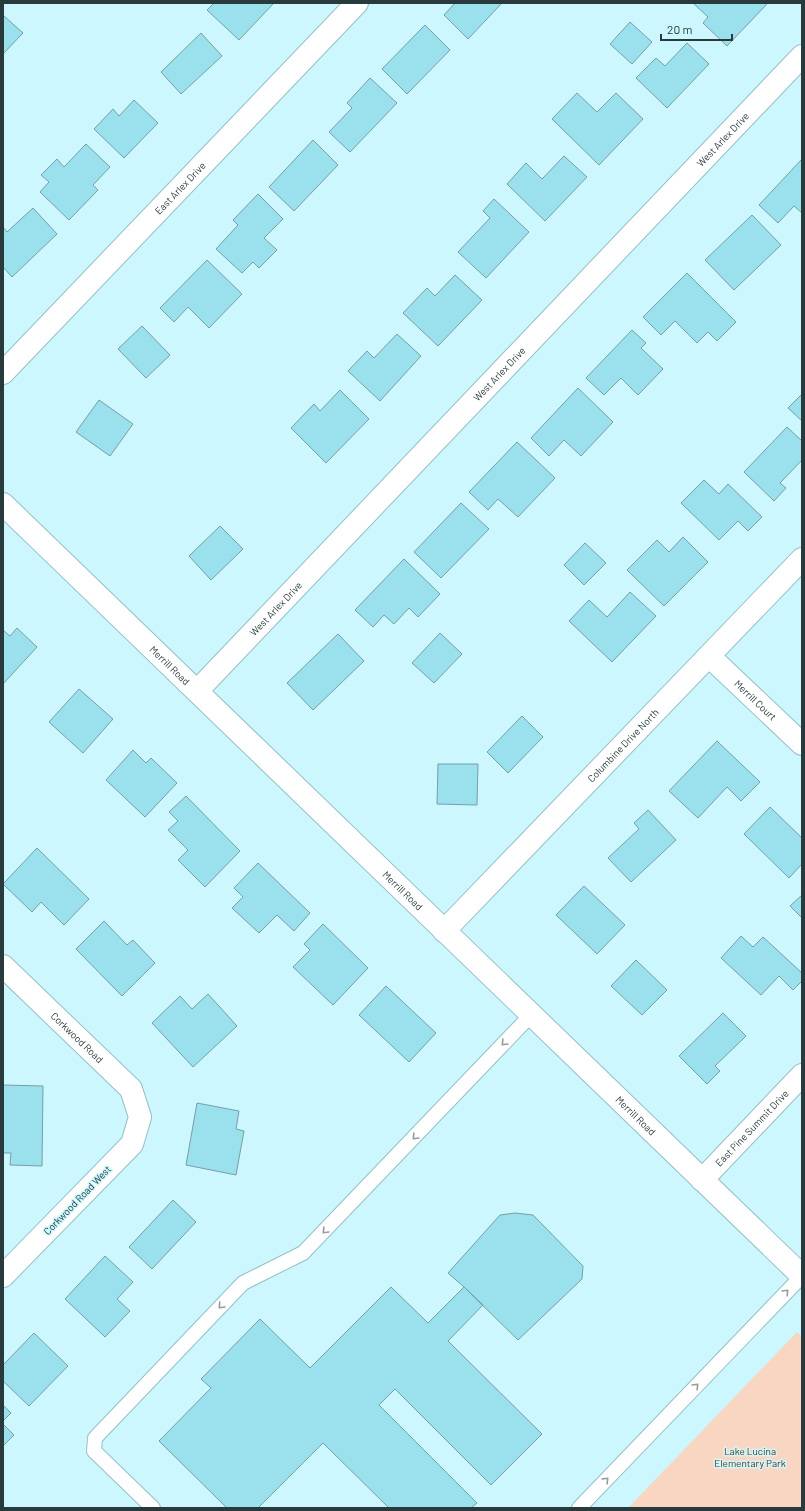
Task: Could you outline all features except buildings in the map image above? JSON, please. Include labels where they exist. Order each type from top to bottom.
[{"type":"street","name":"East Arlex Drive","points":[[3,374],[357,3]]},
{"type":"street","name":"West Arlex Drive","points":[[197,691],[802,56]]},
{"type":"street","name":"Merrill Road","points":[[3,504],[802,1276]]},
{"type":"street","name":"Columbine Drive North","points":[[444,931],[802,559]]},
{"type":"street","name":"Merrill Court","points":[[709,656],[802,744]]},
{"type":"street","name":"Corkwood Road","points":[[3,966],[131,1089],[140,1118]]},
{"type":"street","name":"East Pine Summit Drive","points":[[702,1180],[802,1075]]},
{"type":"street","name":"Corkwood Road West","points":[[3,1276],[132,1144],[140,1118]]},
{"type":"lane","points":[[153,1508],[94,1451],[95,1438],[243,1282],[303,1253],[532,1014]]},
{"type":"lane","points":[[579,1508],[802,1276]]},
{"type":"green space","name":"Lake Lucina Elementary Park","points":[[797,1332],[802,1337],[802,1508],[628,1508]]}]
